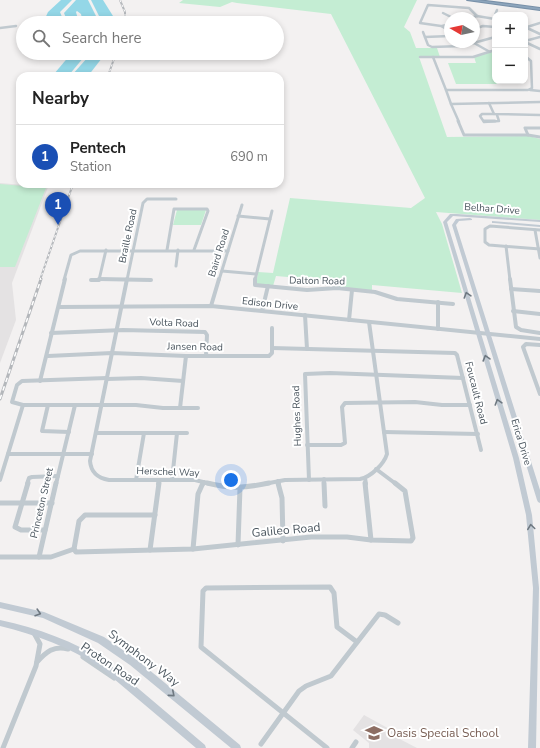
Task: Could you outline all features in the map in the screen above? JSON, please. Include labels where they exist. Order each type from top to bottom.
[{"type":"highway","points":[[469,0],[540,8]]},
{"type":"highway","points":[[487,0],[540,8]]},
{"type":"main road","name":"Belhar Drive","points":[[445,222],[452,215],[540,221]]},
{"type":"main road","name":"Belhar Drive","points":[[454,225],[458,220],[467,219],[540,226]]},
{"type":"main road","name":"Erica Drive","points":[[445,222],[520,472],[532,536],[536,588],[532,748]]},
{"type":"main road","name":"Erica Drive","points":[[454,225],[540,500]]},
{"type":"main road","name":"Symphony Way","points":[[0,605],[44,614],[101,640],[133,662],[237,748]]},
{"type":"main road","points":[[0,623],[32,630],[67,643],[90,656],[202,748]]},
{"type":"street","points":[[442,26],[419,22],[428,4],[469,8],[473,12]]},
{"type":"street","points":[[480,16],[492,17]]},
{"type":"street","points":[[528,26],[540,23]]},
{"type":"street","points":[[0,28],[16,26]]},
{"type":"street","points":[[480,27],[492,27]]},
{"type":"street","points":[[528,28],[540,35]]},
{"type":"street","points":[[423,32],[428,46],[444,47]]},
{"type":"street","points":[[528,40],[540,35]]},
{"type":"street","points":[[425,38],[444,36]]},
{"type":"street","points":[[481,36],[487,39]]},
{"type":"street","points":[[480,41],[492,38]]},
{"type":"street","points":[[528,43],[540,49]]},
{"type":"street","points":[[480,47],[490,52]]},
{"type":"street","points":[[420,57],[473,57],[490,52]]},
{"type":"street","points":[[433,57],[464,135],[528,135],[540,137]]},
{"type":"street","points":[[528,58],[532,61],[532,88],[530,90]]},
{"type":"street","points":[[446,90],[540,91]]},
{"type":"street","points":[[462,90],[464,95]]},
{"type":"street","points":[[526,90],[533,102]]},
{"type":"street","points":[[451,104],[467,101],[489,103],[540,102]]},
{"type":"street","points":[[489,103],[496,115],[499,121],[496,123],[484,122],[480,116],[482,114],[496,115],[540,116]]},
{"type":"street","points":[[528,135],[525,128],[540,128]]},
{"type":"street","name":"Braille Road","points":[[122,306],[144,201],[150,199],[176,199]]},
{"type":"street","name":"Baird Road","points":[[211,306],[242,205]]},
{"type":"street","points":[[166,250],[174,209],[207,209],[208,211],[194,250]]},
{"type":"street","points":[[222,270],[256,274],[272,211]]},
{"type":"street","points":[[238,216],[270,219]]},
{"type":"street","name":"Belhar Drive","points":[[506,246],[487,244],[485,242],[486,227],[540,230]]},
{"type":"street","points":[[535,230],[540,258]]},
{"type":"street","points":[[539,249],[506,246],[513,311],[518,329],[540,332]]},
{"type":"street","points":[[99,280],[106,250]]},
{"type":"street","points":[[40,381],[48,356],[51,333],[72,254],[80,251],[106,250],[228,251]]},
{"type":"street","points":[[176,266],[178,250]]},
{"type":"street","name":"Dalton Road","points":[[256,274],[254,284],[307,290],[332,288],[375,292],[397,299],[453,304]]},
{"type":"street","points":[[90,280],[151,280]]},
{"type":"street","points":[[262,311],[268,286]]},
{"type":"street","points":[[511,288],[540,291]]},
{"type":"street","points":[[349,320],[352,290]]},
{"type":"street","points":[[438,302],[438,329]]},
{"type":"street","name":"Herschel Way","points":[[122,306],[90,467],[98,477],[109,480],[172,480],[204,482],[226,488],[258,487],[278,481],[365,478]]},
{"type":"street","name":"Edison Drive","points":[[59,307],[211,306],[540,339]]},
{"type":"street","points":[[513,311],[540,314]]},
{"type":"street","points":[[305,316],[307,349]]},
{"type":"street","points":[[369,322],[387,456],[376,469],[365,478],[371,540]]},
{"type":"street","points":[[272,328],[272,348],[372,351]]},
{"type":"street","points":[[51,333],[117,330]]},
{"type":"street","name":"Volta Road","points":[[117,330],[206,333],[208,335],[206,356]]},
{"type":"street","points":[[540,345],[526,344],[524,347],[540,394]]},
{"type":"street","name":"Jansen Road","points":[[48,356],[112,354],[265,356],[270,355],[272,348]]},
{"type":"street","name":"Foucault Road","points":[[372,351],[455,353],[458,355],[481,450]]},
{"type":"street","points":[[180,408],[186,356]]},
{"type":"street","name":"Hughes Road","points":[[309,480],[305,374],[376,376]]},
{"type":"street","points":[[376,376],[463,378]]},
{"type":"street","points":[[183,381],[160,381],[141,378],[22,381],[17,385],[12,402],[23,405],[102,404],[198,408]]},
{"type":"street","points":[[307,445],[344,444],[346,440],[343,404],[380,402],[470,405]]},
{"type":"street","points":[[0,480],[23,405]]},
{"type":"street","points":[[48,405],[42,431],[68,432]]},
{"type":"street","name":"Princeton Street","points":[[39,557],[75,405]]},
{"type":"street","points":[[384,432],[478,434]]},
{"type":"street","points":[[96,433],[187,433]]},
{"type":"street","points":[[136,480],[144,433]]},
{"type":"street","points":[[172,480],[176,433]]},
{"type":"street","points":[[8,454],[92,454]]},
{"type":"street","name":"Galileo Road","points":[[0,557],[55,556],[75,551],[193,549],[238,546],[260,541],[283,541],[318,537],[347,537],[371,540],[409,541],[413,538],[405,491],[376,469]]},
{"type":"street","points":[[45,530],[16,529],[27,481],[30,477],[58,476]]},
{"type":"street","points":[[324,479],[325,506]]},
{"type":"street","points":[[150,550],[159,480]]},
{"type":"street","points":[[278,481],[282,498],[283,541]]},
{"type":"street","points":[[193,549],[198,494],[204,482]]},
{"type":"street","points":[[238,546],[240,488]]},
{"type":"street","points":[[0,503],[52,503]]},
{"type":"street","points":[[75,551],[79,522],[85,515],[155,515]]},
{"type":"street","points":[[327,748],[201,647],[204,589],[330,588],[334,593],[337,627],[357,642]]},
{"type":"street","points":[[261,744],[302,688],[331,676],[379,614],[385,614],[398,624]]},
{"type":"street","name":"Proton Road","points":[[3,748],[37,662],[40,644],[39,639],[32,630]]},
{"type":"street","name":"Proton Road","points":[[37,662],[51,649],[57,647],[66,648],[101,669],[150,704]]},
{"type":"street","points":[[352,748],[356,742]]},
{"type":"shaded area","points":[[0,183],[16,184],[16,188],[48,188],[12,283],[16,320],[0,363]]},
{"type":"shaded area","name":"Oasis Special School","points":[[364,715],[393,731],[392,735],[417,748],[369,748],[369,743],[353,730]]},
{"type":"green space","points":[[183,0],[417,0],[404,27],[410,32],[416,48],[437,48],[440,57],[419,57],[447,137],[529,136],[540,139],[540,220],[436,212],[442,224],[462,293],[372,285],[372,291],[334,287],[335,281],[276,276],[273,286],[256,284],[258,272],[273,273],[290,198],[411,208],[425,198],[331,14],[232,2],[220,7],[179,3]]},
{"type":"green space","points":[[492,52],[492,84],[456,84],[448,63],[476,63],[474,57]]},
{"type":"green space","points":[[0,184],[16,185],[16,188],[46,188],[15,267],[0,267]]},
{"type":"green space","points":[[177,210],[206,210],[201,225],[173,225]]},
{"type":"water","points":[[61,0],[72,0],[60,12],[62,16],[46,16],[48,12]]},
{"type":"water","points":[[76,0],[88,0],[96,16],[81,16],[77,11],[77,16],[65,16],[64,13]]},
{"type":"water","points":[[91,0],[103,0],[113,16],[99,16]]},
{"type":"water","points":[[66,60],[82,60],[72,72],[56,72]]},
{"type":"water","points":[[85,60],[100,60],[91,72],[75,72]]},
{"type":"railway","points":[[120,0],[125,16]]},
{"type":"railway","points":[[109,72],[114,60]]},
{"type":"railway","points":[[40,280],[72,188]]},
{"type":"railway","points":[[0,399],[41,279]]},
{"type":"place","name":"Pentech","points":[[58,225]]},
{"type":"place","name":"Oasis Special School","points":[[374,733]]}]
